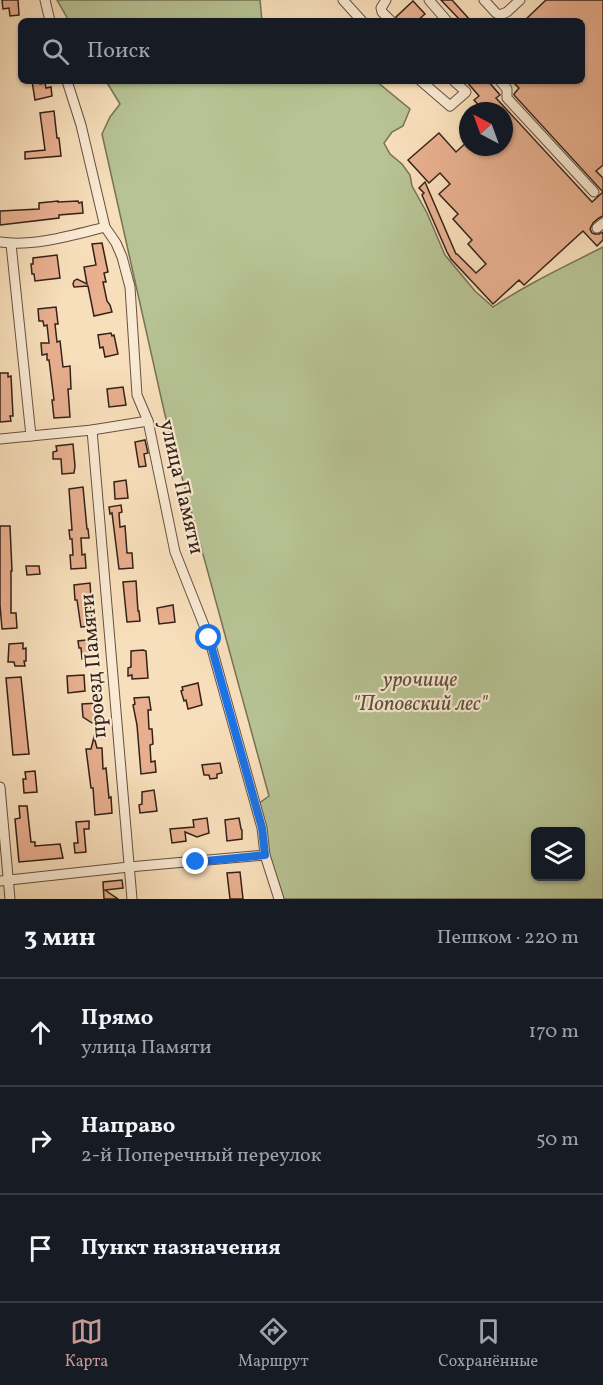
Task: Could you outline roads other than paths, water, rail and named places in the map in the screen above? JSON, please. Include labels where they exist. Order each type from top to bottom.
[{"type":"street","points":[[45,0],[49,18]]},
{"type":"street","points":[[343,0],[359,18]]},
{"type":"street","points":[[386,0],[381,8],[388,18]]},
{"type":"street","points":[[429,0],[444,18]]},
{"type":"street","points":[[484,0],[500,15],[520,0]]},
{"type":"street","name":"улица Памяти","points":[[68,84],[81,125],[105,227],[122,257],[130,287],[137,395],[148,421],[175,552],[209,638],[262,828],[265,855],[279,899]]},
{"type":"street","points":[[424,84],[450,106],[466,92],[457,84]]},
{"type":"street","points":[[503,84],[507,88],[507,98],[594,192]]},
{"type":"street","points":[[0,242],[11,244],[36,242],[105,227]]},
{"type":"street","points":[[11,244],[31,435]]},
{"type":"street","points":[[0,439],[92,430],[148,421]]},
{"type":"street","name":"проезд Памяти","points":[[92,430],[132,899]]},
{"type":"street","points":[[0,787],[5,880],[10,899]]},
{"type":"street","points":[[5,880],[265,855]]},
{"type":"park label","name":"урочище \"Поповский лес\"","points":[[420,692]]}]
